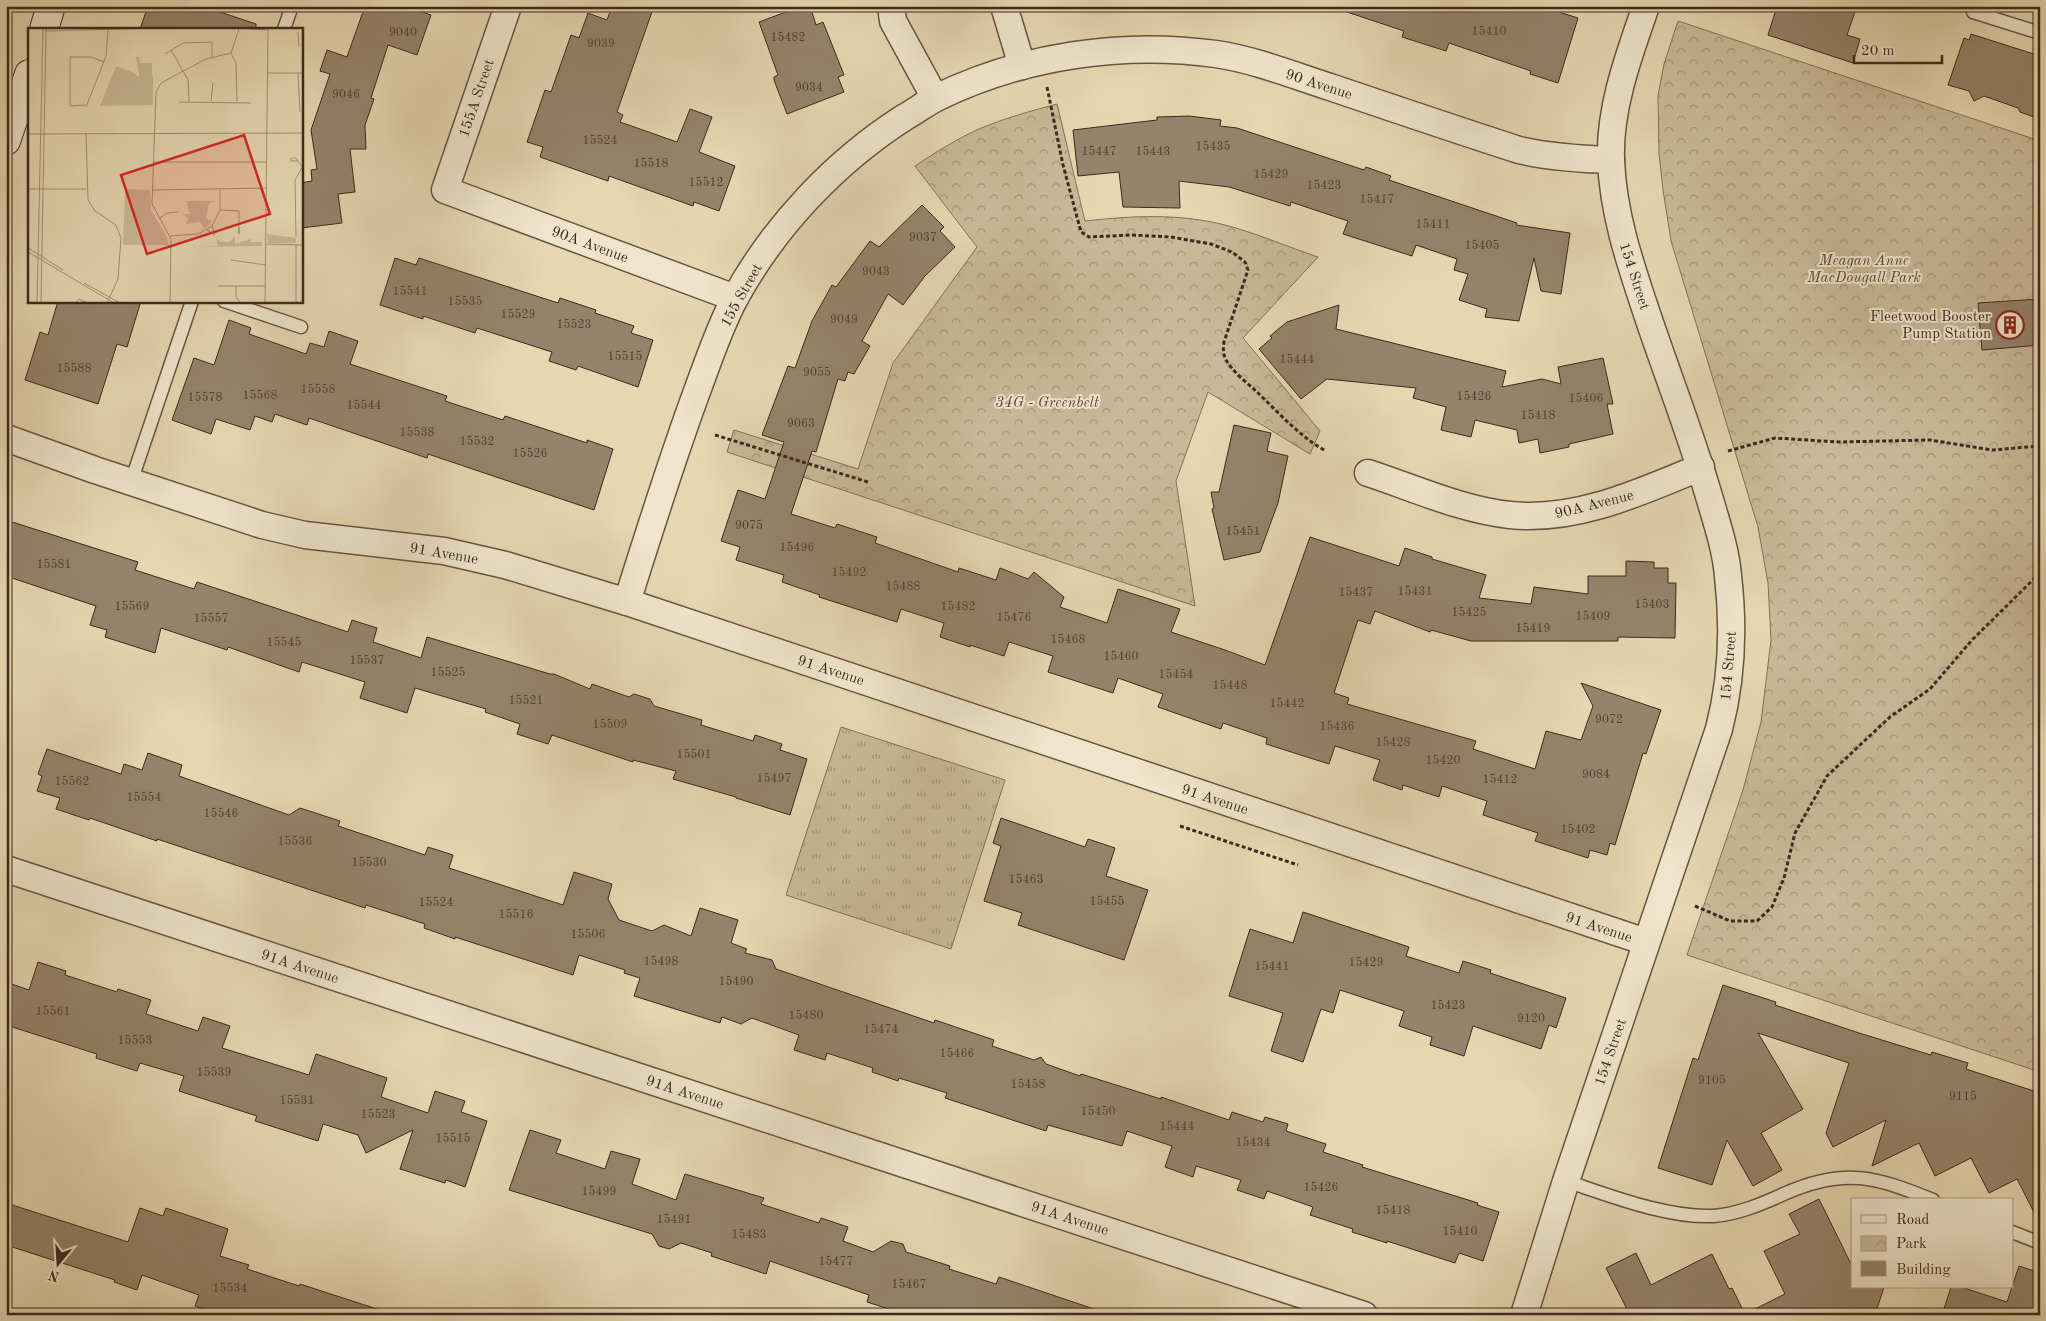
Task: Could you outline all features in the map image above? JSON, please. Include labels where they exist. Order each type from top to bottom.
[{"type":"main road","points":[[44,28],[51,6]]},
{"type":"main road","points":[[6,141],[28,77]]},
{"type":"street","name":"155A Street","points":[[445,190],[508,6]]},
{"type":"street","points":[[891,6],[893,21],[935,98]]},
{"type":"street","points":[[1004,6],[1022,66]]},
{"type":"street","name":"154 Street","points":[[1524,1315],[1566,1181],[1719,729],[1730,671],[1732,642],[1728,574],[1721,539],[1701,467],[1625,248],[1618,220],[1611,160],[1616,107],[1633,44],[1646,6]]},
{"type":"street","name":"90 Avenue","points":[[980,80],[1050,59],[1118,49],[1152,49],[1216,54],[1247,60],[1518,150],[1543,156],[1611,160]]},
{"type":"street","name":"155 Street","points":[[627,602],[685,426],[717,338],[735,298],[774,240],[806,200],[854,153],[879,134],[935,98],[980,80]]},
{"type":"street","name":"90A Avenue","points":[[445,190],[735,298]]},
{"type":"street","name":"91 Avenue","points":[[6,438],[262,525],[305,534],[444,551],[505,565],[627,602],[1646,942]]},
{"type":"street","name":"90A Avenue","points":[[1368,473],[1492,512],[1511,515],[1546,516],[1586,508],[1646,490],[1701,467]]},
{"type":"street","name":"91A Avenue","points":[[6,869],[1364,1315]]},
{"type":"lane","points":[[284,28],[292,6]]},
{"type":"lane","points":[[1973,12],[2040,33]]},
{"type":"lane","points":[[131,482],[192,302]]},
{"type":"lane","points":[[227,302],[301,327]]},
{"type":"lane","points":[[1566,1181],[1635,1203],[1697,1215],[1714,1216],[1738,1212],[1802,1186],[1834,1177],[1849,1176],[1886,1182],[1928,1198]]},
{"type":"lane","points":[[2014,1233],[2040,1243]]},
{"type":"path","points":[[1047,83],[1063,164],[1081,232],[1089,237],[1131,235],[1172,237],[1218,246],[1232,252],[1241,259],[1247,265],[1248,270],[1224,342],[1223,353],[1225,359],[1237,374],[1311,441],[1326,451]]},
{"type":"path","points":[[716,435],[868,482]]},
{"type":"path","points":[[1728,451],[1775,438],[1839,442],[1930,440],[1992,450],[2040,446]]},
{"type":"path","points":[[1696,906],[1730,921],[1757,921],[1772,907],[1784,878],[1795,833],[1826,776],[1890,717],[1930,689],[1972,640],[2040,573]]},
{"type":"path","points":[[1180,826],[1298,865]]},
{"type":"green space","name":"Meagan Anne MacDougall Park","points":[[1678,21],[2040,141],[2040,1072],[1687,955],[1743,790],[1761,722],[1771,640],[1768,583],[1758,527],[1671,241],[1663,190],[1659,153],[1658,96],[1664,64]]},
{"type":"green space","name":"34G - Greenbelt","points":[[1057,104],[1085,221],[1172,217],[1207,221],[1248,232],[1318,257],[1243,338],[1320,431],[1310,454],[1208,392],[1176,481],[1195,606],[727,452],[734,430],[858,469],[893,363],[977,247],[915,166],[979,129],[1008,118]]},
{"type":"green space","points":[[841,727],[1005,780],[951,949],[786,895]]},
{"type":"building","points":[[148,6],[202,6],[256,24],[256,28],[140,28]]},
{"type":"building","points":[[365,6],[404,6],[431,15],[417,55],[388,45],[371,98],[374,99],[365,125],[366,149],[350,149],[355,192],[338,194],[342,223],[302,228],[302,183],[312,181],[311,170],[317,169],[311,130],[330,74],[320,71],[327,50],[347,57]]},
{"type":"building","points":[[612,6],[654,6],[617,112],[623,115],[620,122],[677,142],[690,109],[712,117],[699,152],[735,166],[719,211],[694,202],[693,206],[609,176],[608,181],[540,157],[543,147],[527,142],[545,90],[551,92],[571,35],[579,38],[588,13],[607,20]]},
{"type":"building","points":[[802,6],[810,6],[816,25],[823,22],[844,75],[838,77],[844,92],[787,114],[774,80],[774,77],[778,75],[759,22]]},
{"type":"building","points":[[1344,6],[1540,6],[1578,18],[1558,83],[1530,74],[1531,71],[1449,43],[1446,51],[1402,37],[1404,31],[1344,11]]},
{"type":"building","points":[[1777,6],[1857,6],[1847,35],[1860,39],[1853,63],[1768,35]]},
{"type":"building","points":[[1971,34],[2040,56],[2040,119],[2020,112],[2018,108],[1984,96],[1974,101],[1969,91],[1948,85],[1964,38],[1969,40]]},
{"type":"building","points":[[1189,116],[1221,120],[1220,126],[1237,128],[1364,170],[1366,167],[1391,176],[1389,180],[1517,223],[1516,225],[1570,233],[1561,294],[1541,291],[1534,258],[1519,321],[1485,317],[1487,309],[1459,300],[1468,274],[1454,270],[1457,259],[1416,245],[1412,256],[1343,234],[1348,221],[1291,202],[1290,206],[1229,187],[1179,181],[1180,208],[1123,207],[1119,172],[1078,176],[1073,130],[1157,120],[1157,117]]},
{"type":"building","points":[[922,205],[944,227],[940,231],[955,247],[925,276],[903,305],[888,294],[862,341],[870,346],[854,374],[848,372],[845,381],[838,379],[816,452],[812,451],[791,514],[835,528],[837,524],[877,537],[875,543],[958,572],[959,568],[996,580],[1000,568],[1028,579],[1034,572],[1064,597],[1060,607],[1107,623],[1118,589],[1180,609],[1171,632],[1265,665],[1310,537],[1399,566],[1405,548],[1432,557],[1432,559],[1486,575],[1479,598],[1531,604],[1534,587],[1588,594],[1588,576],[1626,576],[1626,561],[1654,562],[1654,568],[1668,568],[1668,583],[1676,583],[1675,638],[1618,637],[1618,641],[1471,641],[1431,630],[1430,632],[1375,611],[1370,624],[1358,620],[1334,693],[1349,698],[1347,704],[1476,741],[1473,749],[1535,769],[1546,731],[1581,740],[1593,706],[1581,683],[1661,710],[1646,754],[1643,753],[1615,845],[1610,843],[1607,855],[1590,850],[1588,858],[1535,841],[1538,833],[1483,815],[1487,801],[1442,786],[1439,797],[1403,785],[1402,790],[1373,780],[1380,760],[1335,746],[1329,764],[1266,744],[1267,738],[1223,723],[1221,729],[1158,707],[1163,694],[1118,678],[1113,693],[1048,672],[1053,656],[1009,642],[1004,656],[970,645],[970,647],[940,637],[944,623],[901,609],[897,622],[819,597],[820,595],[782,582],[784,575],[736,560],[740,547],[721,541],[738,490],[765,499],[784,442],[762,435],[788,366],[795,368],[812,321],[832,285],[836,287],[870,241],[879,247]]},
{"type":"building","points":[[395,258],[416,265],[419,258],[558,303],[560,298],[596,310],[595,313],[634,326],[631,333],[653,340],[638,387],[578,366],[576,370],[549,361],[552,352],[477,328],[475,333],[423,316],[423,319],[380,305]]},
{"type":"building","name":"Fleetwood Booster Pump Station","points":[[2040,299],[2040,345],[1982,350],[1978,303]]},
{"type":"building","points":[[58,302],[141,302],[127,347],[117,344],[98,404],[25,380],[40,332],[48,335]]},
{"type":"building","points":[[1339,305],[1336,329],[1506,371],[1502,387],[1542,379],[1561,384],[1558,367],[1603,358],[1613,404],[1607,404],[1613,434],[1540,453],[1538,439],[1519,443],[1517,430],[1475,420],[1471,437],[1441,430],[1446,407],[1413,398],[1416,388],[1327,379],[1301,399],[1259,349],[1272,338],[1270,336],[1287,322]]},
{"type":"building","points":[[229,320],[251,328],[249,334],[306,354],[310,343],[324,347],[329,331],[358,341],[350,364],[447,396],[445,401],[503,420],[505,416],[587,443],[587,440],[613,449],[594,510],[428,454],[427,458],[309,418],[307,425],[275,414],[272,422],[255,416],[250,430],[216,419],[211,434],[172,420],[194,358],[214,365]]},
{"type":"building","points":[[1234,425],[1271,433],[1267,451],[1288,456],[1278,503],[1260,552],[1224,560],[1212,509],[1214,508],[1211,492],[1219,492]]},
{"type":"building","points":[[6,520],[138,562],[135,570],[194,589],[197,582],[348,632],[352,620],[377,628],[373,642],[421,658],[427,637],[554,674],[590,689],[592,684],[629,697],[634,694],[650,699],[654,706],[702,720],[701,725],[753,741],[755,735],[782,744],[780,750],[807,759],[790,815],[673,779],[676,771],[633,760],[633,762],[552,735],[548,744],[517,734],[520,724],[485,712],[486,709],[415,688],[407,713],[360,698],[365,682],[302,662],[299,672],[228,647],[227,650],[161,628],[155,653],[105,637],[107,630],[90,625],[96,606],[6,576]]},
{"type":"building","points":[[47,749],[121,774],[124,764],[142,770],[148,753],[182,765],[179,776],[289,815],[300,808],[340,821],[338,826],[425,855],[428,847],[453,855],[449,868],[563,905],[574,872],[612,884],[608,899],[619,920],[652,931],[664,925],[691,936],[700,908],[738,920],[731,943],[747,949],[745,953],[772,960],[776,969],[934,1023],[935,1020],[994,1040],[992,1046],[1034,1060],[1041,1057],[1046,1064],[1080,1076],[1081,1074],[1161,1099],[1161,1097],[1229,1120],[1232,1112],[1263,1122],[1265,1117],[1288,1124],[1286,1131],[1326,1144],[1323,1152],[1363,1165],[1362,1167],[1478,1203],[1477,1205],[1499,1212],[1483,1261],[1459,1253],[1455,1263],[1387,1241],[1387,1243],[1352,1232],[1353,1229],[1310,1215],[1313,1207],[1267,1191],[1264,1199],[1237,1190],[1241,1180],[1196,1166],[1193,1177],[1165,1167],[1172,1146],[1127,1131],[1122,1146],[1048,1125],[1046,1131],[945,1098],[947,1093],[899,1078],[898,1081],[872,1072],[873,1068],[827,1053],[825,1060],[794,1050],[799,1035],[752,1018],[741,1024],[722,1017],[720,1023],[634,996],[640,978],[624,973],[625,970],[579,955],[573,975],[455,937],[455,939],[424,928],[425,924],[366,905],[365,908],[157,839],[157,841],[90,818],[89,820],[56,809],[60,798],[37,791],[42,776],[38,774]]},
{"type":"building","points":[[1001,818],[1085,847],[1088,839],[1115,848],[1106,876],[1148,890],[1124,960],[1018,925],[1022,913],[984,901],[1001,846],[993,843]]},
{"type":"building","points":[[1303,912],[1409,947],[1406,956],[1459,973],[1463,961],[1491,970],[1490,973],[1566,998],[1556,1028],[1549,1025],[1541,1049],[1473,1026],[1464,1056],[1430,1045],[1432,1037],[1399,1026],[1404,1011],[1340,990],[1333,1013],[1321,1009],[1303,1062],[1271,1051],[1283,1013],[1229,996],[1250,929],[1293,943]]},
{"type":"building","points":[[38,962],[66,971],[65,975],[117,992],[118,989],[151,1000],[146,1014],[198,1031],[203,1017],[230,1026],[222,1048],[309,1075],[316,1054],[387,1078],[381,1097],[428,1113],[435,1091],[465,1101],[461,1112],[487,1121],[465,1187],[446,1180],[445,1183],[400,1169],[413,1130],[366,1153],[358,1135],[323,1124],[318,1141],[255,1121],[257,1116],[179,1091],[184,1076],[140,1063],[137,1071],[96,1058],[97,1054],[6,1025],[6,982],[29,990]]},
{"type":"building","points":[[1723,985],[1776,1002],[1775,1005],[1859,1033],[1931,1055],[1932,1052],[1968,1063],[1966,1069],[2040,1093],[2040,1224],[2017,1179],[1989,1193],[1971,1158],[1935,1176],[1919,1143],[1872,1166],[1886,1120],[1833,1147],[1826,1133],[1849,1063],[1758,1033],[1803,1109],[1761,1133],[1782,1170],[1753,1186],[1727,1140],[1712,1185],[1658,1168],[1693,1058],[1698,1060]]},
{"type":"building","points":[[530,1130],[561,1140],[556,1153],[605,1169],[611,1151],[640,1159],[632,1184],[676,1200],[685,1174],[764,1198],[761,1204],[819,1223],[821,1218],[848,1227],[843,1241],[873,1252],[891,1241],[903,1244],[906,1252],[950,1266],[949,1269],[996,1284],[999,1277],[1097,1310],[1096,1315],[908,1315],[867,1302],[869,1295],[770,1261],[766,1274],[711,1256],[712,1253],[681,1243],[669,1249],[659,1246],[652,1234],[509,1190]]},
{"type":"building","points":[[1819,1199],[1851,1264],[1851,1288],[1884,1288],[1875,1315],[1630,1315],[1606,1268],[1636,1253],[1651,1285],[1712,1254],[1729,1289],[1732,1288],[1745,1314],[1785,1294],[1764,1251],[1800,1234],[1789,1214]]},
{"type":"building","points":[[6,1203],[128,1242],[140,1208],[163,1216],[166,1208],[228,1229],[220,1256],[249,1265],[247,1269],[380,1310],[380,1315],[221,1315],[195,1306],[199,1295],[142,1275],[137,1290],[114,1282],[115,1280],[6,1245]]},
{"type":"building","points":[[2019,1266],[2040,1273],[2040,1315],[1942,1315],[1951,1288],[1964,1288],[2007,1302],[2012,1288],[2014,1288],[2014,1281]]},
{"type":"place","name":"Fleetwood Booster Pump Station","points":[[2010,325]]}]
